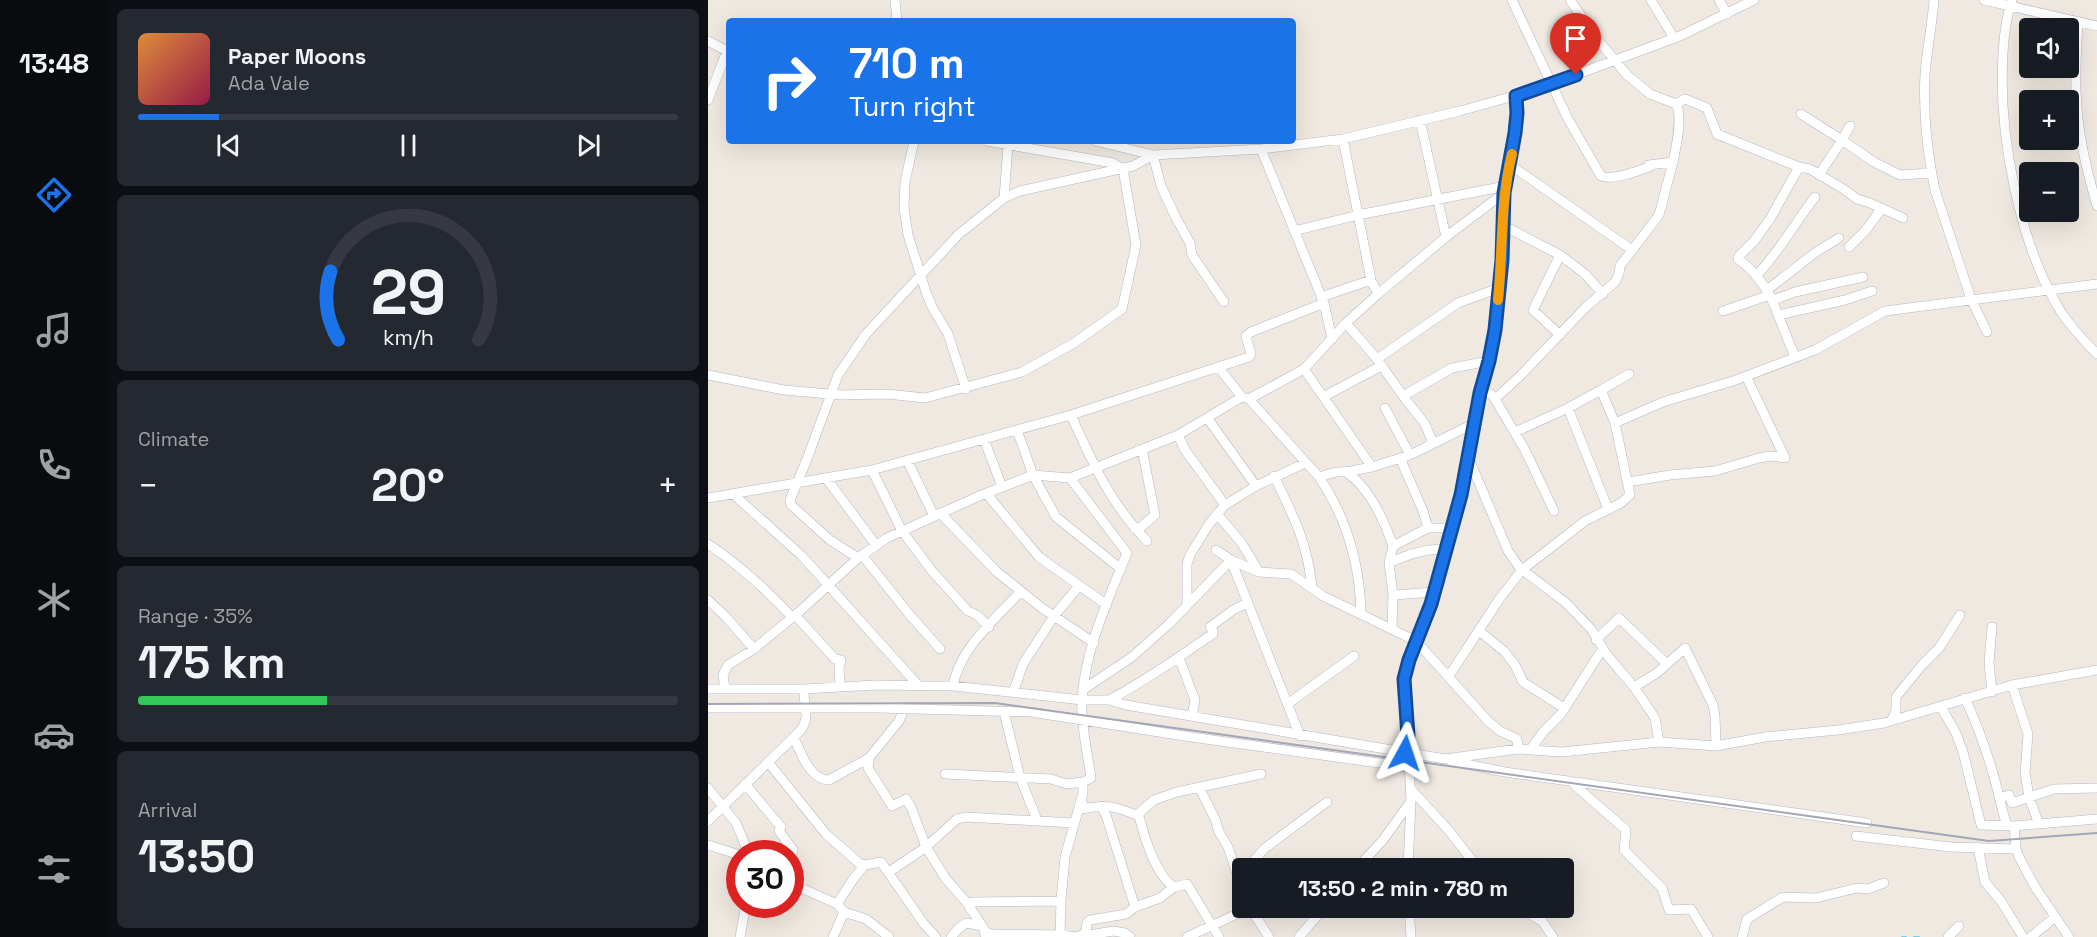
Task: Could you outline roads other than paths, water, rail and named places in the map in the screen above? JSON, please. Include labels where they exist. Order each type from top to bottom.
[{"type":"street","points":[[895,0],[897,18]]},
{"type":"street","points":[[1512,0],[1551,84],[1601,176],[1606,178],[1630,174],[1650,165],[1673,162]]},
{"type":"street","points":[[1495,399],[1586,307],[1614,282],[1619,274],[1620,266],[1659,215],[1673,162],[1678,134],[1679,110],[1676,105],[1641,88],[1597,39],[1570,0]]},
{"type":"street","points":[[1651,0],[1674,38]]},
{"type":"street","points":[[1719,0],[1727,14]]},
{"type":"street","points":[[1108,144],[1153,155],[1261,149],[1342,139],[1516,96],[1674,38],[1754,0]]},
{"type":"street","points":[[1934,0],[1925,72],[1924,109],[1931,172],[1971,299],[1987,332]]},
{"type":"street","points":[[1984,0],[2011,2],[2067,18]]},
{"type":"street","points":[[2011,2],[2004,35],[2003,108],[2012,178],[2021,214],[2049,290],[2066,319],[2097,354]]},
{"type":"street","points":[[2079,21],[2097,26]]},
{"type":"street","points":[[708,41],[726,51]]},
{"type":"street","points":[[708,100],[726,57]]},
{"type":"street","points":[[2076,78],[2082,150],[2097,206]]},
{"type":"street","points":[[1408,858],[1411,801],[1409,760],[1405,753],[1408,736],[1404,679],[1435,592],[1450,528],[1461,495],[1480,393],[1495,330],[1502,260],[1505,189],[1517,113],[1516,96]]},
{"type":"street","points":[[1676,105],[1685,99],[1707,108],[1717,134],[1799,167],[1810,169],[1857,200],[1903,218]]},
{"type":"street","points":[[1801,114],[1874,162],[1900,176],[1931,172]]},
{"type":"street","points":[[1420,120],[1446,237]]},
{"type":"street","points":[[1819,175],[1850,126]]},
{"type":"street","points":[[1342,139],[1371,280],[1378,294]]},
{"type":"street","points":[[913,144],[905,182],[904,208],[911,250],[932,308],[948,334],[966,389]]},
{"type":"street","points":[[1003,144],[1113,164],[1123,169]]},
{"type":"street","points":[[1004,198],[1008,145]]},
{"type":"street","points":[[1261,149],[1322,300],[1332,339]]},
{"type":"street","points":[[940,649],[860,556],[830,540],[791,505],[790,500],[835,381],[862,339],[920,275],[960,234],[1004,198],[1020,191],[1055,182],[1123,169],[1153,155]]},
{"type":"street","points":[[1153,155],[1161,186],[1190,243],[1192,255],[1224,302]]},
{"type":"street","points":[[1509,164],[1632,250]]},
{"type":"street","points":[[1795,357],[1770,295],[1755,273],[1738,259],[1770,219],[1799,167]]},
{"type":"street","points":[[708,375],[784,390],[830,394],[887,394],[925,398],[966,389],[1022,372],[1074,343],[1122,309],[1136,246],[1123,169]]},
{"type":"street","points":[[1294,231],[1438,198],[1505,189]]},
{"type":"street","points":[[724,689],[724,670],[728,665],[754,649],[860,556],[876,545],[937,514],[1034,475],[1070,478],[1178,435],[1304,369],[1346,323],[1378,294],[1505,189]]},
{"type":"street","points":[[1756,276],[1777,253],[1815,197]]},
{"type":"street","points":[[1849,248],[1882,208]]},
{"type":"street","points":[[1502,225],[1560,255],[1585,274],[1603,294]]},
{"type":"street","points":[[1770,295],[1816,252],[1839,238]]},
{"type":"street","points":[[1560,255],[1533,310],[1560,335]]},
{"type":"street","points":[[1723,311],[1770,295],[1795,292],[1863,277]]},
{"type":"street","points":[[708,498],[872,470],[1071,415],[1220,368],[1249,357],[1251,354],[1246,336],[1251,332],[1371,280]]},
{"type":"street","points":[[1615,423],[1663,402],[1746,376],[1815,350],[1885,311],[2097,284]]},
{"type":"street","points":[[1325,396],[1379,363],[1458,303],[1499,288]]},
{"type":"street","points":[[1779,315],[1845,300],[1872,291]]},
{"type":"street","points":[[1346,323],[1425,424],[1433,443]]},
{"type":"street","points":[[1403,396],[1452,368],[1489,361]]},
{"type":"street","points":[[1220,368],[1319,477],[1331,494],[1355,558],[1361,614]]},
{"type":"street","points":[[1304,369],[1325,396],[1372,467]]},
{"type":"street","points":[[1515,432],[1568,408],[1629,374]]},
{"type":"street","points":[[1628,482],[1716,471],[1771,456],[1785,458],[1746,376]]},
{"type":"street","points":[[1449,676],[1500,598],[1522,570],[1585,521],[1621,503],[1630,495],[1615,423],[1601,390]]},
{"type":"street","points":[[1480,393],[1491,394],[1495,399],[1515,432],[1554,511]]},
{"type":"street","points":[[1385,408],[1410,455]]},
{"type":"street","points":[[1568,408],[1608,509]]},
{"type":"street","points":[[1071,415],[1095,468],[1135,529],[1147,541]]},
{"type":"street","points":[[1208,419],[1256,486]]},
{"type":"street","points":[[1319,477],[1372,467],[1410,455],[1475,423]]},
{"type":"street","points":[[1017,430],[1034,475],[1056,517],[1121,569]]},
{"type":"street","points":[[1178,435],[1185,450],[1225,505]]},
{"type":"street","points":[[984,439],[1002,487]]},
{"type":"street","points":[[1135,529],[1155,515],[1142,449]]},
{"type":"street","points":[[1400,458],[1428,528]]},
{"type":"street","points":[[1469,458],[1508,551],[1522,570],[1566,603],[1591,629],[1654,718],[1659,742]]},
{"type":"street","points":[[908,460],[937,514],[997,572],[1054,616],[1094,643]]},
{"type":"street","points":[[1187,604],[1187,564],[1190,555],[1217,514],[1225,505],[1256,486],[1305,463]]},
{"type":"street","points":[[872,470],[902,531],[944,585],[968,611],[977,615],[989,627]]},
{"type":"street","points":[[1346,472],[1357,480],[1365,491],[1388,532],[1393,546],[1389,563],[1393,595],[1392,628]]},
{"type":"street","points":[[1274,477],[1302,537],[1312,587]]},
{"type":"street","points":[[826,478],[876,545]]},
{"type":"street","points":[[1070,478],[1127,554],[1094,643],[1082,700],[1087,780],[1081,809],[1115,806],[1139,816]]},
{"type":"street","points":[[986,493],[1039,557],[1107,605]]},
{"type":"street","points":[[733,494],[802,556],[918,685]]},
{"type":"street","points":[[1217,514],[1241,542],[1259,572]]},
{"type":"street","points":[[1393,546],[1428,528],[1450,528]]},
{"type":"street","points":[[708,544],[738,563],[763,585],[835,659],[841,660],[840,687]]},
{"type":"street","points":[[1389,563],[1412,553],[1446,549]]},
{"type":"street","points":[[1216,550],[1231,560],[1259,572],[1290,574],[1323,596],[1416,641],[1488,721],[1500,731],[1517,739],[1518,749]]},
{"type":"street","points":[[1084,689],[1132,657],[1169,624],[1231,560]]},
{"type":"street","points":[[1231,560],[1289,703],[1300,736]]},
{"type":"street","points":[[1013,693],[1023,664],[1054,616],[1079,586]]},
{"type":"street","points":[[952,686],[966,653],[1021,591]]},
{"type":"street","points":[[1393,595],[1435,592]]},
{"type":"street","points":[[708,600],[754,649]]},
{"type":"street","points":[[1108,700],[1137,686],[1179,658],[1213,634],[1210,627],[1247,603]]},
{"type":"street","points":[[1891,721],[1896,711],[1896,697],[1939,648],[1960,615]]},
{"type":"street","points":[[1530,750],[1564,708],[1600,644],[1619,618],[1667,664]]},
{"type":"street","points":[[1992,627],[1989,663],[1992,692]]},
{"type":"street","points":[[1479,631],[1504,651],[1515,665],[1523,682],[1564,708]]},
{"type":"street","points":[[1634,687],[1657,673],[1685,648],[1713,705],[1716,746]]},
{"type":"street","points":[[1289,703],[1354,656]]},
{"type":"street","points":[[1179,658],[1195,700],[1192,716]]},
{"type":"street","points":[[1436,758],[1518,749],[1562,753],[1659,742],[1716,746],[1765,737],[1838,730],[1891,721],[2012,686],[2097,670]]},
{"type":"street","points":[[708,688],[952,686],[1082,700],[1108,700],[1505,772],[1867,823]]},
{"type":"street","points":[[2012,686],[2028,735],[2025,773],[2029,797],[2039,824]]},
{"type":"street","points":[[708,821],[794,738],[806,722],[803,704],[804,689]]},
{"type":"street","points":[[1965,699],[1978,728],[1999,798],[2011,826],[2016,849],[2035,887],[2069,937]]},
{"type":"street","points":[[1941,707],[1956,733],[1963,752],[1981,825],[2011,826],[2097,819]]},
{"type":"street","points":[[708,708],[1031,712],[1408,767]]},
{"type":"street","points":[[794,738],[813,774],[825,781],[829,780],[869,758],[899,721],[904,709]]},
{"type":"street","points":[[1004,712],[1020,777],[1036,820]]},
{"type":"street","points":[[869,758],[868,768],[892,806],[906,799],[926,847],[946,879],[986,932],[1020,936],[1078,937],[1113,931],[1125,933],[1130,937]]},
{"type":"street","points":[[768,762],[826,834],[860,863],[865,865],[881,862],[936,937]]},
{"type":"street","points":[[945,774],[1051,779],[1067,784],[1087,780]]},
{"type":"street","points":[[1174,886],[1168,882],[1155,861],[1142,829],[1139,813],[1154,800],[1198,787],[1261,774]]},
{"type":"street","points":[[1060,936],[1065,857],[1087,780]]},
{"type":"street","points":[[1570,781],[1626,830],[1624,850],[1662,888],[1669,910],[1691,909],[1708,937]]},
{"type":"street","points":[[745,784],[781,827],[779,831],[784,840]]},
{"type":"street","points":[[1198,787],[1232,859]]},
{"type":"street","points":[[708,788],[736,823],[743,840]]},
{"type":"street","points":[[1410,788],[1470,858]]},
{"type":"street","points":[[1999,798],[2009,795],[2012,803],[2054,789],[2097,788]]},
{"type":"street","points":[[1366,858],[1383,840],[1411,801]]},
{"type":"street","points":[[1256,858],[1265,848],[1327,802]]},
{"type":"street","points":[[1101,806],[1106,815],[1135,907]]},
{"type":"street","points":[[889,872],[926,847],[955,821],[967,817],[1073,823]]},
{"type":"street","points":[[1856,836],[1951,847],[2016,849]]},
{"type":"street","points":[[708,845],[726,851]]},
{"type":"street","points":[[1978,847],[1985,882],[2001,901],[2024,937]]},
{"type":"street","points":[[833,937],[841,908],[854,878],[865,865]]},
{"type":"street","points":[[1742,937],[1747,919],[1783,897],[1816,898],[1857,888],[1868,889],[1884,883]]},
{"type":"street","points":[[1078,937],[1086,932],[1087,923],[1090,920],[1125,914],[1135,907],[1160,898],[1174,886],[1188,884],[1219,937]]},
{"type":"street","points":[[804,890],[866,919],[888,937]]},
{"type":"street","points":[[970,909],[972,902],[1061,901]]},
{"type":"street","points":[[1187,937],[1250,908],[1269,937]]},
{"type":"street","points":[[2031,937],[2055,917]]},
{"type":"street","points":[[741,937],[744,918]]},
{"type":"street","points":[[1299,937],[1315,918]]},
{"type":"street","points":[[1410,918],[1411,937]]},
{"type":"street","points":[[1537,918],[1542,921],[1553,937]]},
{"type":"street","points":[[951,937],[964,923],[982,926]]},
{"type":"street","points":[[982,926],[986,937]]},
{"type":"street","points":[[1948,937],[1959,926]]},
{"type":"waterway","points":[[1914,937],[1919,937]]},
{"type":"railway","points":[[708,704],[995,703],[1989,841],[2097,833]]}]
